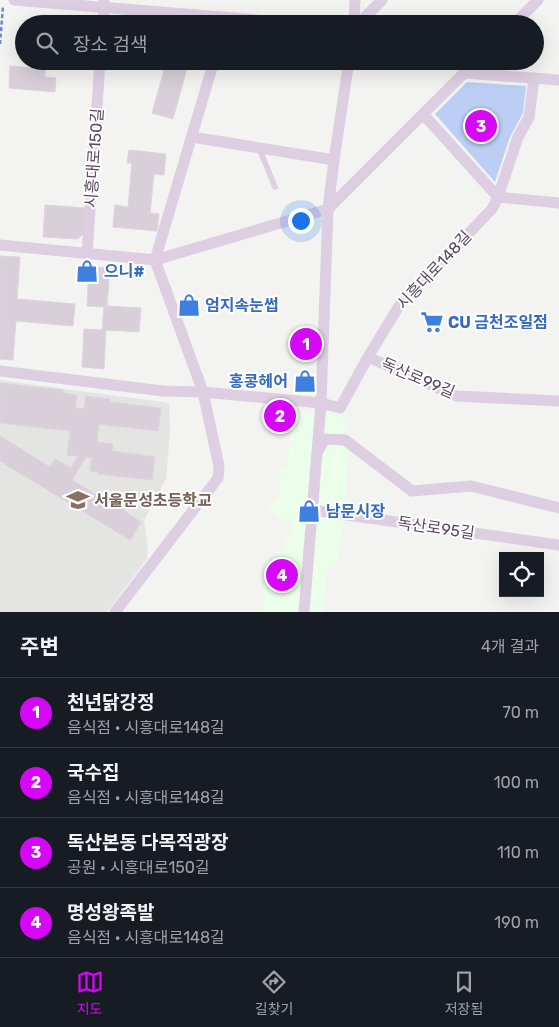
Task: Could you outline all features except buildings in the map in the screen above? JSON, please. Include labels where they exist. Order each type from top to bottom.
[{"type":"street","points":[[14,0],[104,4],[183,15]]},
{"type":"street","points":[[354,15],[355,0]]},
{"type":"street","points":[[367,15],[382,0]]},
{"type":"street","points":[[523,15],[538,0]]},
{"type":"street","name":"시흥대로150길","points":[[87,254],[99,70]]},
{"type":"street","points":[[115,612],[218,478],[219,466],[203,392],[155,260],[211,70]]},
{"type":"street","points":[[304,612],[321,403],[328,210],[348,70]]},
{"type":"street","points":[[0,245],[155,260],[328,210],[467,70]]},
{"type":"street","points":[[464,73],[559,80]]},
{"type":"street","name":"시흥대로148길","points":[[0,371],[162,391],[203,392],[321,403],[340,408],[399,306],[492,209],[498,197],[518,137],[529,117],[534,78]]},
{"type":"street","points":[[423,114],[498,197],[559,203]]},
{"type":"street","points":[[192,137],[334,160]]},
{"type":"street","name":"독산로99길","points":[[368,357],[456,396],[559,401]]},
{"type":"street","points":[[317,454],[325,439],[345,440],[412,491],[471,486],[559,508]]},
{"type":"street","name":"독산로95길","points":[[312,510],[559,545]]},
{"type":"lane","points":[[259,148],[275,187]]},
{"type":"path","points":[[0,44],[4,0]]},
{"type":"shaded area","points":[[467,82],[526,86],[523,113],[510,137],[495,182],[435,114]]},
{"type":"shaded area","name":"서울문성초등학교","points":[[0,380],[169,403],[170,433],[166,479],[144,520],[148,548],[147,559],[107,612],[0,612]]},
{"type":"shaded area","name":"남문시장","points":[[292,413],[341,415],[348,427],[339,439],[353,446],[347,456],[345,515],[337,567],[328,568],[323,612],[264,612],[262,572],[278,571],[278,552],[285,552],[285,539],[292,531],[291,526],[268,508],[279,495],[280,467],[287,466]]},
{"type":"place","name":"독산본동 다목적광장","points":[[481,126]]},
{"type":"place","name":"으니#","points":[[87,271]]},
{"type":"place","name":"엄지속눈썹","points":[[189,305]]},
{"type":"place","name":"CU 금천조일점","points":[[432,322]]},
{"type":"place","name":"천년닭강정","points":[[306,344]]},
{"type":"place","name":"홍콩헤어","points":[[305,381]]},
{"type":"place","name":"국수집","points":[[280,416]]},
{"type":"place","name":"서울문성초등학교","points":[[78,500]]},
{"type":"place","name":"남문시장","points":[[309,511]]},
{"type":"place","name":"명성왕족발","points":[[282,575]]}]
